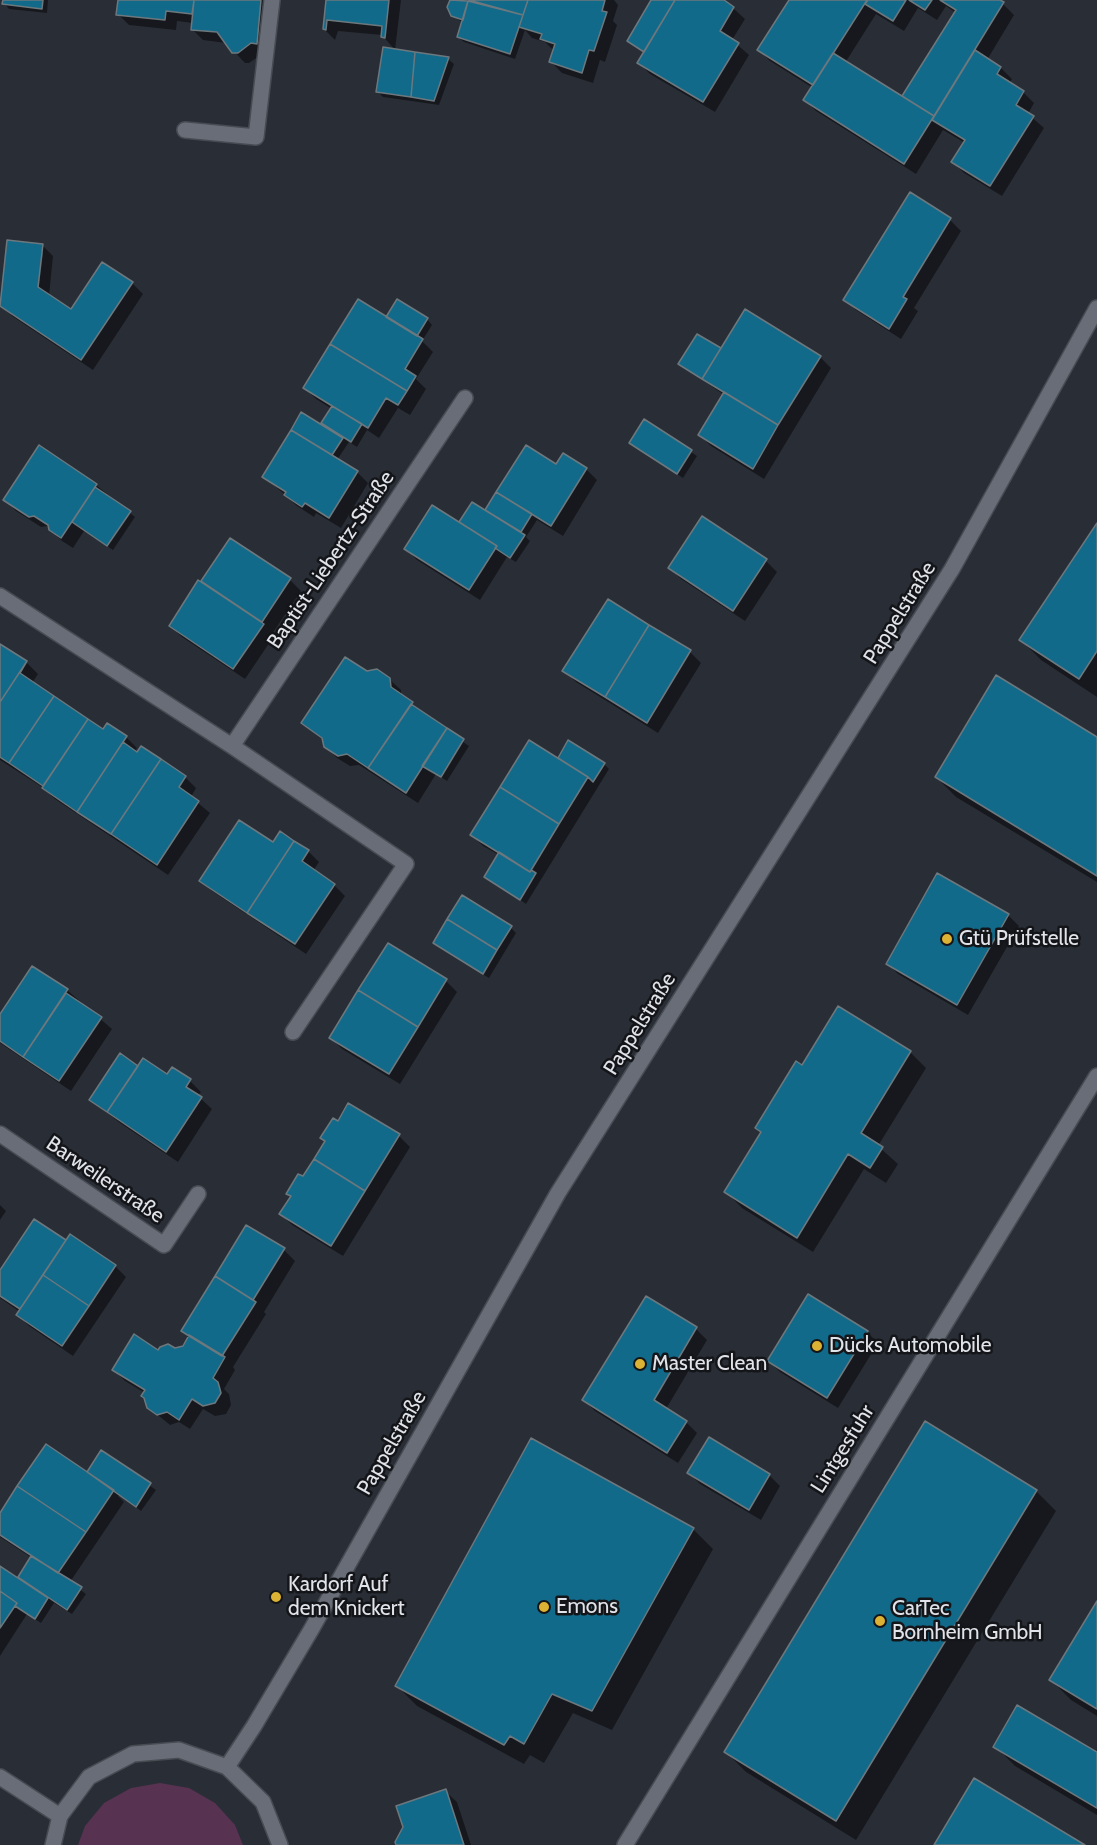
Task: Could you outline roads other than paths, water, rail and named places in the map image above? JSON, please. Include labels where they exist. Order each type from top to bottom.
[{"type":"street","points":[[185,130],[256,137],[272,0]]},
{"type":"street","name":"Pappelstraße","points":[[226,1767],[254,1726],[311,1630],[558,1193],[952,569],[1097,308]]},
{"type":"street","name":"Baptist-Liebertz-Straße","points":[[232,746],[465,398]]},
{"type":"street","points":[[0,596],[232,746],[406,864],[293,1032]]},
{"type":"street","name":"Lintgesfuhr","points":[[625,1845],[1097,1076]]},
{"type":"street","name":"Barweilerstraße","points":[[0,1134],[164,1245],[198,1194]]},
{"type":"street","points":[[53,1845],[60,1816],[89,1778],[133,1754],[179,1750],[226,1767],[263,1802],[280,1845]]},
{"type":"street","points":[[0,1777],[60,1816]]},
{"type":"place","name":"Gtü Prüfstelle","points":[[947,939]]},
{"type":"place","name":"Dücks Automobile","points":[[817,1346]]},
{"type":"place","name":"Master Clean","points":[[640,1364]]},
{"type":"place","name":"Kardorf Auf dem Knickert","points":[[276,1597]]},
{"type":"place","name":"Emons","points":[[544,1607]]},
{"type":"place","name":"CarTec Bornheim GmbH","points":[[880,1621]]}]
